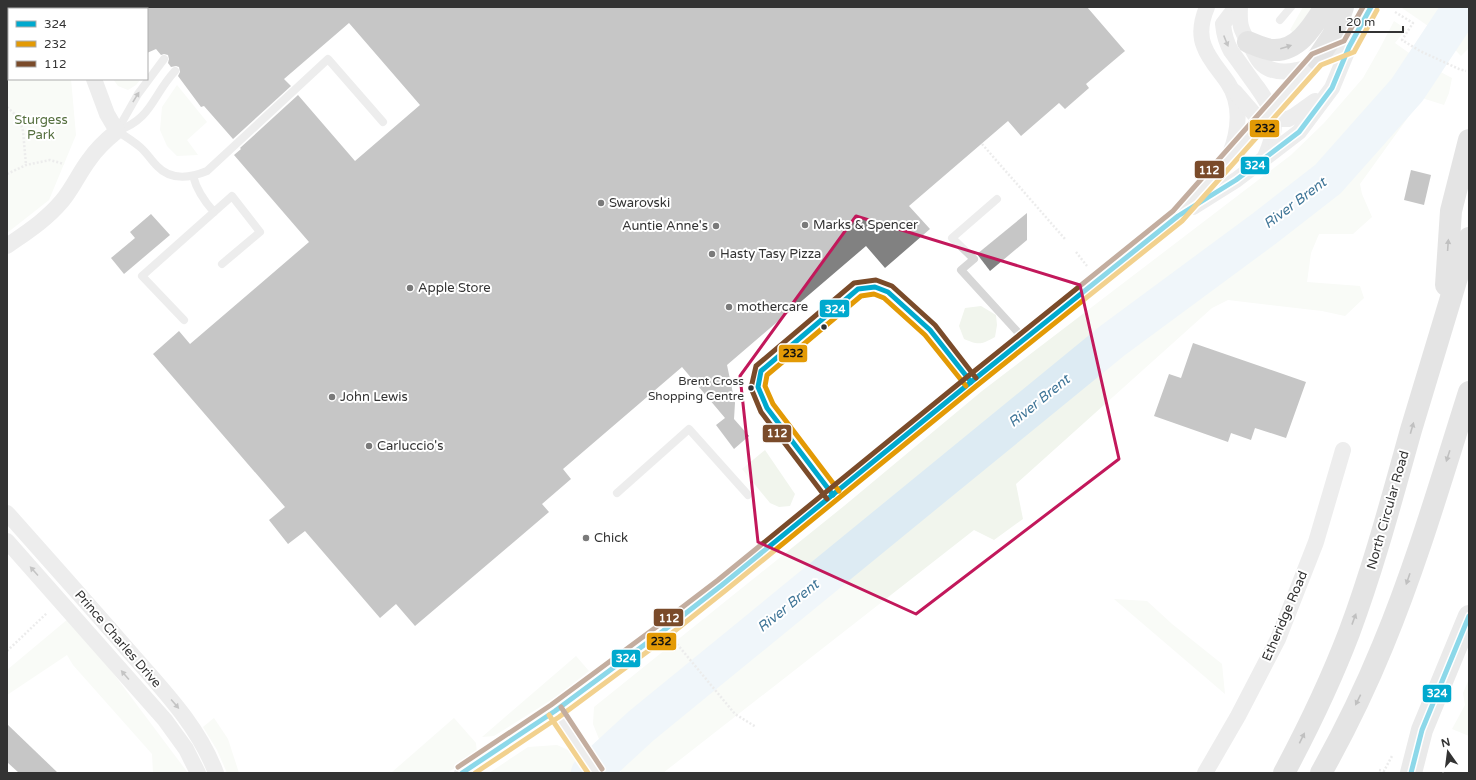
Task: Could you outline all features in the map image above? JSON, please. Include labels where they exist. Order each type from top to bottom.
[{"type":"highway","points":[[1248,42],[1272,50],[1289,47],[1303,37],[1325,7]]},
{"type":"highway","points":[[1314,63],[1333,35],[1343,7]]},
{"type":"highway","points":[[1442,326],[1451,211],[1469,140]]},
{"type":"highway","name":"North Circular Road","points":[[1284,773],[1343,646],[1368,579],[1469,238]]},
{"type":"highway","points":[[1321,773],[1361,694],[1383,645],[1408,578],[1469,392]]},
{"type":"street","points":[[1207,7],[1203,17],[1201,30],[1203,45],[1229,84],[1255,115],[1288,119],[1302,112],[1332,88]]},
{"type":"street","points":[[1236,7],[1223,24],[1224,34],[1227,44],[1267,99],[1274,129],[1271,144],[1265,158]]},
{"type":"street","points":[[1240,7],[1241,31],[1261,63],[1269,69],[1288,71],[1314,63],[1349,48]]},
{"type":"street","points":[[462,773],[555,711],[663,631],[1178,216],[1236,180],[1299,132],[1332,88],[1349,48],[1371,7]]},
{"type":"street","points":[[1178,216],[1227,161],[1271,116],[1314,63]]},
{"type":"street","points":[[7,246],[50,214],[73,187],[96,150],[117,131],[107,114],[94,80]]},
{"type":"street","points":[[1227,161],[1234,144],[1238,116],[1237,104],[1229,84]]},
{"type":"street","name":"Etheridge Road","points":[[1205,773],[1238,716],[1278,639],[1316,542],[1343,450]]},
{"type":"street","name":"Prince Charles Drive","points":[[7,513],[74,587],[180,710],[209,754],[216,773]]},
{"type":"street","name":"Prince Charles Drive","points":[[7,541],[176,734],[186,749],[198,773]]},
{"type":"street","points":[[1411,773],[1422,730],[1469,616]]},
{"type":"street","points":[[555,711],[596,773]]},
{"type":"lane","points":[[1280,20],[1291,7]]},
{"type":"lane","points":[[117,131],[138,94],[164,59]]},
{"type":"lane","points":[[117,131],[139,146],[158,167],[170,175],[181,178],[193,176],[206,171],[328,59],[383,122]]},
{"type":"lane","points":[[117,131],[130,127],[141,119],[167,80],[175,71]]},
{"type":"lane","points":[[193,176],[196,188],[214,212]]},
{"type":"lane","points":[[184,320],[142,276],[232,196],[260,232],[222,264]]},
{"type":"lane","points":[[997,199],[952,238],[974,259],[961,270],[1025,340]]},
{"type":"lane","points":[[833,495],[767,408],[758,387],[761,371],[858,289],[875,287],[888,292],[930,330],[971,382]]},
{"type":"lane","points":[[617,493],[689,429],[748,495]]},
{"type":"path","points":[[1395,12],[1413,23],[1402,40],[1420,51],[1466,71]]},
{"type":"path","points":[[7,107],[19,118],[23,131],[26,165]]},
{"type":"path","points":[[982,144],[1065,239]]},
{"type":"path","points":[[7,174],[26,165],[50,160],[64,164],[81,173]]},
{"type":"path","points":[[7,651],[60,600]]},
{"type":"path","points":[[675,641],[735,714],[756,727]]},
{"type":"highlighted area","points":[[856,216],[1080,285],[1119,459],[916,614],[758,542],[740,376]]},
{"type":"green space","name":"Sturgess Park","points":[[7,7],[34,7],[8,8],[8,80],[71,80],[76,135],[49,200],[7,233]]},
{"type":"green space","points":[[1303,7],[1313,7],[1295,34],[1290,30]]},
{"type":"green space","points":[[1402,7],[1446,7],[1434,30]]},
{"type":"green space","points":[[1469,9],[1469,48],[1461,56],[1445,39]]},
{"type":"green space","points":[[1394,21],[1406,29],[1395,43],[1419,60],[1402,83],[1324,174],[1065,365],[956,454],[708,665],[601,744],[593,724],[594,707],[844,506],[982,391],[1291,155],[1324,123],[1363,78]]},
{"type":"green space","points":[[1427,65],[1452,78],[1449,93],[1444,105],[1422,98],[1360,184],[1362,194],[1372,217],[1353,234],[1319,234],[1311,253],[1307,282],[1360,286],[1364,298],[1345,316],[1322,311],[1228,300],[1212,308],[1016,484],[1023,519],[994,540],[974,530],[663,773],[622,773],[618,768],[660,727],[1119,348],[1332,186],[1410,91]]},
{"type":"green space","points":[[114,80],[140,80],[136,85],[128,90],[118,86]]},
{"type":"green space","points":[[177,85],[207,122],[187,140],[198,155],[177,156],[167,146],[160,130],[162,107]]},
{"type":"green space","points":[[981,306],[996,315],[997,325],[995,337],[983,343],[976,343],[964,339],[959,326],[965,308]]},
{"type":"green space","points":[[765,450],[795,494],[790,506],[779,507],[770,503],[742,469]]},
{"type":"green space","points":[[1114,599],[1147,601],[1172,624],[1222,664],[1225,694]]},
{"type":"green space","points":[[68,619],[92,645],[188,773],[153,773],[152,754],[73,665],[67,655],[7,695],[7,670]]},
{"type":"green space","points":[[576,656],[589,671],[559,695],[494,736],[482,737]]},
{"type":"green space","points":[[1469,679],[1469,736],[1452,729],[1465,705],[1463,693]]},
{"type":"green space","points":[[214,718],[228,739],[239,773],[227,773],[217,750],[203,727]]},
{"type":"green space","points":[[454,718],[476,743],[477,754],[447,773],[391,773]]},
{"type":"green space","points":[[557,745],[573,752],[584,766],[572,773],[489,773],[528,747]]},
{"type":"building","name":"Brent Cross Shopping Centre","points":[[1087,7],[1125,51],[1086,84],[1089,88],[1065,109],[1059,103],[1021,136],[1008,121],[909,206],[930,229],[885,268],[866,246],[727,365],[735,403],[734,419],[749,436],[734,449],[716,425],[725,418],[682,367],[563,469],[571,479],[542,504],[549,512],[415,626],[396,604],[380,618],[305,531],[288,544],[269,520],[285,507],[153,354],[179,331],[190,344],[309,242],[234,155],[241,149],[240,148],[298,95],[355,161],[420,105],[349,23],[284,79],[291,86],[233,139],[204,106],[201,107],[178,76],[180,72],[179,67],[171,67],[168,63],[168,55],[161,55],[156,49],[148,53],[147,8]]},
{"type":"building","points":[[1411,170],[1431,175],[1424,205],[1404,200]]},
{"type":"building","points":[[1027,213],[1027,240],[990,271],[977,254]]},
{"type":"building","points":[[151,214],[170,235],[124,274],[111,258],[135,238],[130,232]]},
{"type":"building","points":[[1193,343],[1306,382],[1286,438],[1255,428],[1251,440],[1231,433],[1228,442],[1154,416],[1169,374],[1181,378]]},
{"type":"building","points":[[7,724],[58,773],[19,773],[7,762]]},
{"type":"waterway","name":"River Brent","points":[[590,773],[641,726],[1112,341],[1265,228],[1328,179],[1407,90],[1462,7]]},
{"type":"transit line","name":"112","points":[[458,767],[551,705],[718,580],[1173,211],[1312,54],[1344,41],[1363,7]]},
{"type":"transit line","name":"324","points":[[462,773],[555,711],[663,631],[722,585],[1178,216],[1236,180],[1299,132],[1332,88],[1349,47],[1371,7]]},
{"type":"transit line","name":"232","points":[[475,773],[559,717],[667,637],[1182,221],[1321,65],[1354,52],[1377,10]]},
{"type":"transit line","name":"112","points":[[827,499],[761,412],[751,388],[756,366],[854,283],[876,280],[892,286],[935,325],[976,378]]},
{"type":"transit line","name":"324","points":[[833,495],[767,408],[758,387],[761,371],[858,289],[875,287],[888,292],[930,330],[971,382]]},
{"type":"transit line","name":"232","points":[[839,491],[773,404],[765,386],[767,375],[861,296],[874,294],[884,298],[925,335],[966,386]]},
{"type":"transit line","name":"324","points":[[1411,773],[1422,730],[1469,616]]},
{"type":"transit line","name":"112","points":[[561,707],[602,769]]},
{"type":"transit line","name":"232","points":[[549,715],[588,773]]},
{"type":"place","name":"Swarovski","points":[[601,203]]},
{"type":"place","name":"Marks & Spencer","points":[[805,225]]},
{"type":"place","name":"Auntie Anne's","points":[[716,226]]},
{"type":"place","name":"Hasty Tasy Pizza","points":[[712,254]]},
{"type":"place","name":"Apple Store","points":[[410,288]]},
{"type":"place","name":"mothercare","points":[[729,307]]},
{"type":"place","name":"Brent Cross Shopping Centre","points":[[751,388]]},
{"type":"place","name":"John Lewis","points":[[332,397]]},
{"type":"place","name":"Carluccio's","points":[[369,446]]},
{"type":"place","name":"Chick","points":[[586,538]]}]
